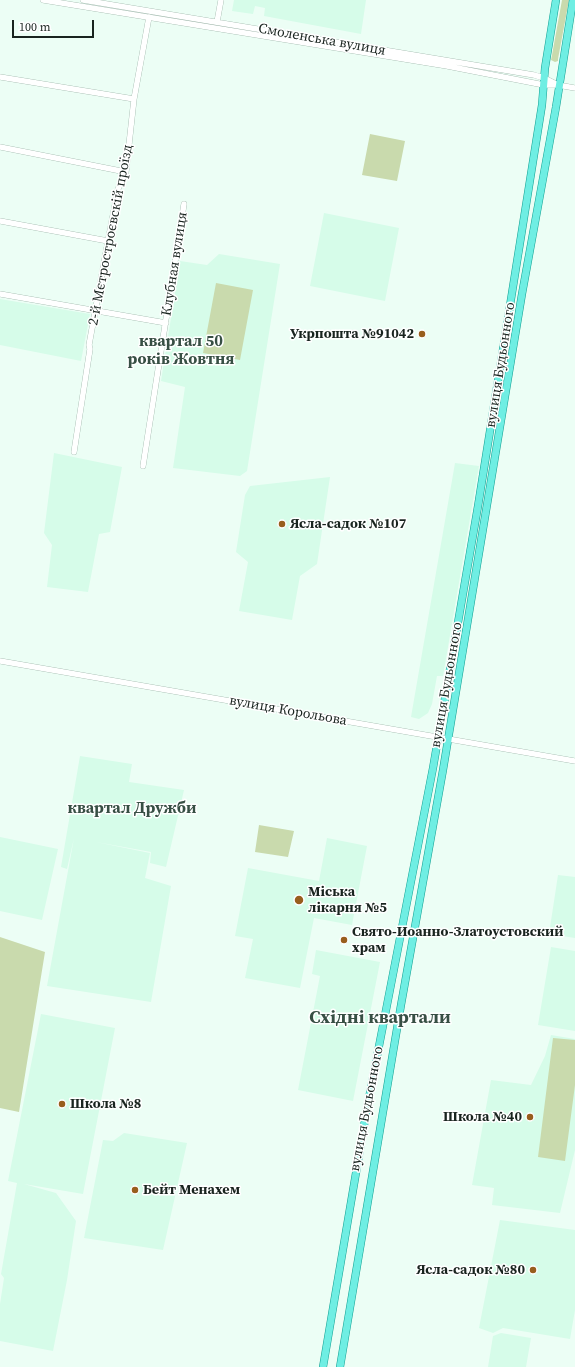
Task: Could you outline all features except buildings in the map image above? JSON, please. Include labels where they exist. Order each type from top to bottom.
[{"type":"main road","name":"вулиця Будьонного","points":[[323,1367],[366,1108],[438,737],[487,450],[542,105],[545,68],[556,0]]},
{"type":"main road","name":"вулиця Будьонного","points":[[340,1367],[401,1005],[449,739],[522,294],[556,107],[558,85],[573,0]]},
{"type":"street","name":"Смоленська вулиця","points":[[43,0],[544,81]]},
{"type":"street","name":"Смоленська вулиця","points":[[83,0],[217,22],[544,81],[575,88]]},
{"type":"street","points":[[217,22],[221,0]]},
{"type":"street","name":"2-й Мєтростроєвскій проїзд","points":[[74,452],[90,349],[89,345],[108,241],[118,190],[126,172],[134,99],[149,17]]},
{"type":"street","points":[[0,77],[134,99]]},
{"type":"street","points":[[0,148],[126,172]]},
{"type":"street","name":"Клубная вулиця","points":[[143,466],[184,204]]},
{"type":"street","points":[[0,221],[108,241]]},
{"type":"street","points":[[0,294],[166,324]]},
{"type":"street","name":"вулиця Корольова","points":[[0,661],[575,761]]},
{"type":"shaded area","points":[[234,0],[366,0],[361,34],[264,16],[265,8],[255,6],[253,14],[232,11]]},
{"type":"shaded area","points":[[562,0],[569,0],[558,61],[555,62],[551,60]]},
{"type":"shaded area","points":[[370,134],[405,141],[397,181],[362,175]]},
{"type":"shaded area","points":[[324,213],[399,228],[385,301],[310,286]]},
{"type":"shaded area","points":[[219,254],[280,264],[247,471],[240,476],[173,468],[185,387],[161,381],[180,261],[207,265]]},
{"type":"shaded area","points":[[216,283],[253,290],[240,360],[203,353]]},
{"type":"shaded area","points":[[0,299],[90,314],[81,361],[0,345]]},
{"type":"shaded area","points":[[54,453],[122,467],[110,532],[99,534],[88,592],[47,587],[52,545],[44,533]]},
{"type":"shaded area","points":[[455,463],[479,466],[443,676],[437,676],[432,704],[428,713],[419,719],[411,717]]},
{"type":"shaded area","name":"Ясла-садок №107","points":[[330,477],[317,564],[300,576],[292,620],[239,611],[248,562],[236,552],[245,495],[250,486]]},
{"type":"shaded area","points":[[80,756],[132,764],[129,782],[184,790],[166,867],[150,863],[151,852],[96,842],[150,853],[145,878],[171,886],[151,1002],[47,986],[74,838],[67,869],[61,867]]},
{"type":"shaded area","points":[[259,825],[294,831],[288,857],[255,852]]},
{"type":"shaded area","points":[[0,837],[58,849],[42,920],[0,911]]},
{"type":"shaded area","name":"Міська лікарня №5","points":[[327,838],[367,846],[352,925],[314,918],[300,988],[245,978],[253,939],[235,936],[248,868],[319,881]]},
{"type":"shaded area","points":[[558,875],[575,877],[575,938],[549,934]]},
{"type":"shaded area","points":[[0,937],[45,952],[19,1112],[0,1108]]},
{"type":"shaded area","points":[[551,947],[575,951],[575,1031],[538,1025]]},
{"type":"shaded area","points":[[316,950],[380,962],[353,1101],[298,1090],[320,976],[312,974]]},
{"type":"shaded area","points":[[41,1014],[115,1028],[83,1194],[24,1184],[56,1193],[76,1221],[67,1280],[53,1351],[0,1341],[0,1304],[4,1278],[1,1274],[17,1183],[8,1181]]},
{"type":"shaded area","name":"Школа №40","points":[[551,1035],[575,1039],[575,1150],[560,1213],[492,1205],[494,1188],[472,1185],[491,1080],[531,1085],[545,1056]]},
{"type":"shaded area","points":[[553,1038],[575,1040],[575,1085],[565,1161],[538,1157]]},
{"type":"shaded area","name":"Бейт Менахем","points":[[124,1133],[187,1143],[163,1250],[84,1238],[103,1140],[113,1141]]},
{"type":"shaded area","name":"Ясла-садок №80","points":[[500,1220],[575,1230],[575,1310],[570,1339],[503,1328],[493,1333],[479,1328]]},
{"type":"shaded area","points":[[501,1333],[531,1338],[526,1367],[488,1367],[493,1336]]},
{"type":"place","name":"Укрпошта №91042","points":[[422,334]]},
{"type":"place","name":"Ясла-садок №107","points":[[282,524]]},
{"type":"place","name":"Міська лікарня №5","points":[[299,900]]},
{"type":"place","name":"Свято-Иоанно-Златоустовский храм","points":[[344,940]]},
{"type":"place","name":"Школа №8","points":[[62,1104]]},
{"type":"place","name":"Школа №40","points":[[530,1117]]},
{"type":"place","name":"Бейт Менахем","points":[[135,1190]]},
{"type":"place","name":"Ясла-садок №80","points":[[533,1270]]},
{"type":"district","name":"квартал 50 років Жовтня","points":[[181,351]]},
{"type":"district","name":"квартал Дружби","points":[[132,809]]},
{"type":"district","name":"Східні квартали","points":[[380,1018]]}]
